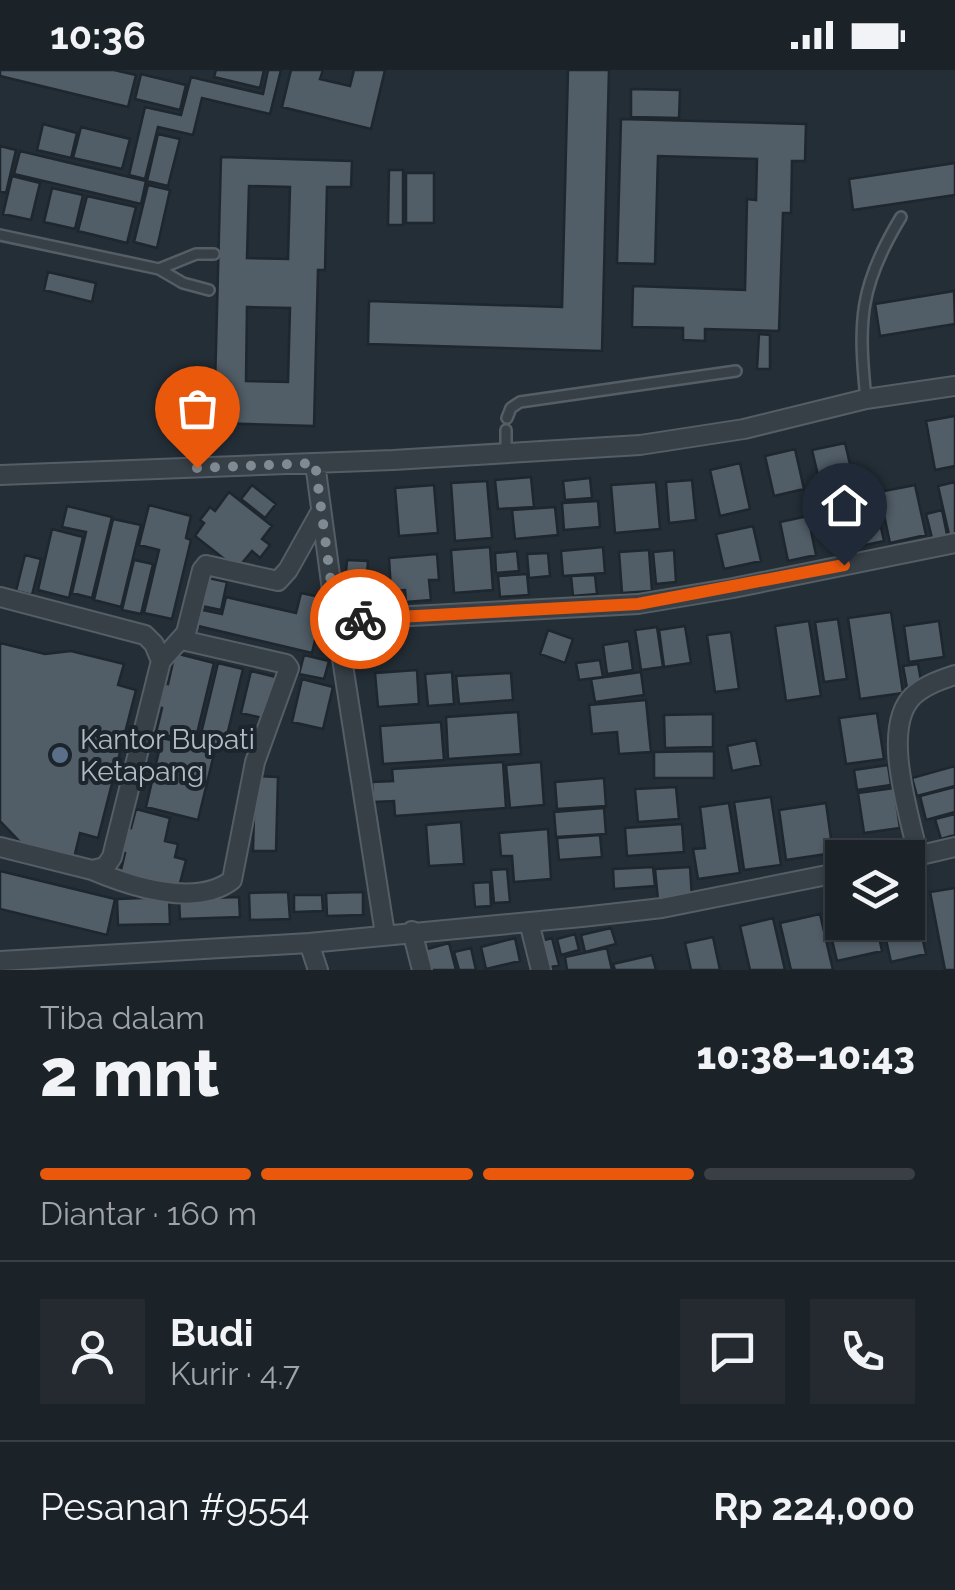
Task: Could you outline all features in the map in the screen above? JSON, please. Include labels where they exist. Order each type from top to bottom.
[{"type":"street","points":[[0,475],[640,446],[700,437],[866,399],[955,386]]},
{"type":"street","points":[[315,463],[385,934]]},
{"type":"street","points":[[92,870],[105,867],[112,856],[160,661],[182,640],[202,570],[206,566],[278,581],[321,511]]},
{"type":"street","points":[[336,620],[638,604],[955,542]]},
{"type":"street","points":[[0,597],[145,635],[154,644],[160,661]]},
{"type":"street","points":[[0,847],[92,870],[132,888],[166,892],[220,890],[232,880],[255,762],[289,668],[286,664],[182,640]]},
{"type":"street","points":[[910,840],[901,776],[899,722],[913,696],[934,682],[955,675]]},
{"type":"street","points":[[925,854],[955,847]]},
{"type":"street","points":[[0,961],[309,942],[528,922],[662,908],[825,875]]},
{"type":"street","points":[[528,922],[541,970]]},
{"type":"street","points":[[412,931],[422,970]]},
{"type":"street","points":[[309,942],[318,970]]},
{"type":"lane","points":[[866,399],[860,344],[863,302],[879,254],[901,217]]},
{"type":"lane","points":[[0,235],[158,268],[184,283],[209,290]]},
{"type":"lane","points":[[158,268],[196,254],[214,254]]},
{"type":"lane","points":[[507,418],[511,408],[520,402],[736,371]]},
{"type":"lane","points":[[506,430],[506,453]]},
{"type":"building","points":[[0,70],[114,70],[136,75],[128,107],[0,76]]},
{"type":"building","points":[[216,70],[264,70],[260,88],[214,77]]},
{"type":"building","points":[[268,70],[281,70],[270,114],[202,98],[193,135],[158,127],[145,179],[129,175],[145,107],[181,115],[191,77],[263,94]]},
{"type":"building","points":[[291,70],[323,70],[320,79],[350,86],[354,70],[385,70],[371,129],[282,107]]},
{"type":"building","points":[[568,70],[609,70],[602,351],[368,344],[369,301],[562,307]]},
{"type":"building","points":[[141,74],[186,85],[180,110],[135,99]]},
{"type":"building","points":[[631,89],[680,90],[679,118],[631,117]]},
{"type":"building","points":[[621,119],[806,124],[805,161],[792,161],[791,213],[783,213],[779,331],[705,329],[705,341],[683,340],[683,328],[632,327],[633,286],[745,290],[747,199],[756,200],[757,159],[658,156],[655,264],[617,263]]},
{"type":"building","points":[[43,124],[77,133],[71,158],[37,150]]},
{"type":"building","points":[[81,127],[130,139],[122,169],[73,158]]},
{"type":"building","points":[[158,134],[180,139],[168,186],[147,181]]},
{"type":"building","points":[[0,146],[16,150],[6,193],[0,191]]},
{"type":"building","points":[[20,151],[146,181],[141,204],[14,174]]},
{"type":"building","points":[[221,157],[352,161],[351,187],[327,187],[325,270],[318,270],[314,426],[214,423]],"holes":[[[249,186],[290,187],[288,259],[247,258]],[[247,307],[290,308],[288,382],[246,381]]]},
{"type":"building","points":[[955,163],[955,195],[853,210],[849,179]]},
{"type":"building","points":[[389,170],[403,170],[403,225],[388,225]]},
{"type":"building","points":[[406,173],[434,173],[434,223],[406,223]]},
{"type":"building","points":[[12,176],[40,183],[31,220],[3,214]]},
{"type":"building","points":[[148,185],[170,190],[157,248],[134,242]]},
{"type":"building","points":[[52,188],[83,195],[75,229],[44,222]]},
{"type":"building","points":[[87,196],[136,207],[127,243],[78,231]]},
{"type":"building","points":[[48,272],[96,283],[92,302],[44,290]]},
{"type":"building","points":[[954,291],[955,324],[880,336],[875,304]]},
{"type":"building","points":[[759,334],[770,335],[770,369],[757,369]]},
{"type":"building","points":[[955,416],[955,466],[935,470],[926,421]]},
{"type":"building","points":[[845,443],[854,481],[821,488],[812,450]]},
{"type":"building","points":[[795,449],[804,489],[774,496],[765,456]]},
{"type":"building","points":[[740,463],[750,509],[720,516],[710,470]]},
{"type":"building","points":[[531,477],[534,507],[498,509],[495,480]]},
{"type":"building","points":[[590,478],[592,498],[565,500],[563,481]]},
{"type":"building","points":[[692,480],[696,520],[669,523],[666,482]]},
{"type":"building","points":[[487,481],[492,538],[455,541],[451,483]]},
{"type":"building","points":[[656,482],[660,529],[615,533],[611,485]]},
{"type":"building","points":[[955,482],[955,538],[950,539],[938,486]]},
{"type":"building","points":[[252,485],[276,504],[265,518],[241,499]]},
{"type":"building","points":[[434,485],[438,533],[399,536],[395,488]]},
{"type":"building","points":[[915,485],[926,535],[890,543],[879,492]]},
{"type":"building","points":[[873,490],[884,541],[833,552],[822,501]]},
{"type":"building","points":[[229,492],[272,526],[262,539],[270,545],[260,558],[252,551],[237,569],[195,536],[210,507],[215,511]]},
{"type":"building","points":[[598,501],[600,527],[564,530],[562,503]]},
{"type":"building","points":[[149,505],[191,516],[186,538],[191,540],[172,619],[144,613],[159,550],[139,545]]},
{"type":"building","points":[[67,506],[112,517],[92,598],[72,593],[86,532],[62,527]]},
{"type":"building","points":[[555,507],[558,535],[515,539],[512,510]]},
{"type":"building","points":[[942,510],[948,539],[933,542],[926,514]]},
{"type":"building","points":[[808,516],[816,555],[788,561],[780,522]]},
{"type":"building","points":[[113,519],[141,525],[121,607],[94,600]]},
{"type":"building","points":[[753,526],[761,561],[724,569],[716,534]]},
{"type":"building","points":[[52,529],[83,537],[69,598],[38,590]]},
{"type":"building","points":[[490,547],[493,590],[454,593],[451,550]]},
{"type":"building","points":[[603,547],[605,573],[563,576],[561,551]]},
{"type":"building","points":[[649,550],[652,591],[622,593],[619,552]]},
{"type":"building","points":[[674,550],[676,582],[656,584],[653,552]]},
{"type":"building","points":[[517,551],[519,571],[496,573],[495,553]]},
{"type":"building","points":[[548,553],[550,576],[529,578],[527,554]]},
{"type":"building","points":[[437,554],[439,580],[429,580],[431,600],[406,602],[405,590],[391,591],[389,558]]},
{"type":"building","points":[[25,555],[41,559],[32,595],[16,591]]},
{"type":"building","points":[[134,560],[153,564],[141,614],[122,610]]},
{"type":"building","points":[[347,560],[368,561],[365,599],[344,597]]},
{"type":"building","points":[[527,574],[529,595],[500,597],[498,576]]},
{"type":"building","points":[[595,575],[597,594],[573,596],[571,576]]},
{"type":"building","points":[[204,577],[227,582],[221,610],[197,605]]},
{"type":"building","points":[[301,593],[325,598],[312,653],[194,625],[198,609],[222,614],[226,597],[296,613]]},
{"type":"building","points":[[891,612],[903,693],[860,699],[848,618]]},
{"type":"building","points":[[838,619],[847,679],[824,682],[815,622]]},
{"type":"building","points":[[809,621],[821,696],[786,701],[775,626]]},
{"type":"building","points":[[939,621],[944,657],[909,662],[904,626]]},
{"type":"building","points":[[685,626],[691,663],[664,667],[659,630]]},
{"type":"building","points":[[657,627],[663,667],[641,670],[635,630]]},
{"type":"building","points":[[548,630],[573,639],[565,663],[540,654]]},
{"type":"building","points":[[731,632],[739,689],[715,692],[707,635]]},
{"type":"building","points":[[629,641],[633,670],[607,674],[603,645]]},
{"type":"building","name":"Kantor Bupati Ketapang","points":[[0,643],[45,654],[71,651],[124,664],[118,685],[136,690],[98,838],[80,833],[74,858],[22,844],[0,821]]},
{"type":"building","points":[[175,653],[214,663],[195,742],[156,733],[162,708],[156,706],[161,683],[168,684]]},
{"type":"building","points":[[304,655],[329,661],[324,679],[299,674]]},
{"type":"building","points":[[600,660],[603,677],[579,680],[576,663]]},
{"type":"building","points":[[218,663],[243,669],[224,748],[199,742]]},
{"type":"building","points":[[918,664],[922,686],[907,688],[903,666]]},
{"type":"building","points":[[417,670],[419,704],[378,707],[375,673]]},
{"type":"building","points":[[251,671],[276,677],[267,719],[241,713]]},
{"type":"building","points":[[452,672],[454,704],[428,706],[425,674]]},
{"type":"building","points":[[641,672],[644,695],[595,702],[591,679]]},
{"type":"building","points":[[511,673],[513,700],[459,704],[456,676]]},
{"type":"building","points":[[302,679],[333,687],[323,729],[292,722]]},
{"type":"building","points":[[646,700],[651,752],[619,754],[617,732],[592,734],[589,705]]},
{"type":"building","points":[[518,712],[521,754],[448,759],[446,717]]},
{"type":"building","points":[[877,713],[884,759],[846,764],[839,718]]},
{"type":"building","points":[[713,714],[713,747],[665,748],[664,715]]},
{"type":"building","points":[[441,722],[444,760],[383,764],[380,726]]},
{"type":"building","points":[[162,738],[215,750],[198,820],[146,807]]},
{"type":"building","points":[[756,740],[761,765],[732,771],[727,746]]},
{"type":"building","points":[[714,751],[714,778],[654,778],[654,752]]},
{"type":"building","points":[[503,762],[506,808],[395,816],[394,801],[373,802],[372,782],[393,781],[392,769]]},
{"type":"building","points":[[541,762],[544,805],[510,808],[506,765]]},
{"type":"building","points":[[888,765],[891,785],[857,790],[854,770]]},
{"type":"building","points":[[955,766],[955,786],[917,796],[912,778]]},
{"type":"building","points":[[255,776],[278,777],[276,851],[253,851]]},
{"type":"building","points":[[604,778],[606,806],[557,809],[555,782]]},
{"type":"building","points":[[676,787],[679,819],[638,822],[635,789]]},
{"type":"building","points":[[955,787],[955,812],[926,820],[920,796]]},
{"type":"building","points":[[894,788],[900,828],[864,833],[858,793]]},
{"type":"building","points":[[771,797],[781,865],[744,870],[734,802]]},
{"type":"building","points":[[729,803],[740,873],[698,879],[693,849],[705,848],[700,807]]},
{"type":"building","points":[[826,803],[831,840],[825,840],[825,854],[786,860],[779,810]]},
{"type":"building","points":[[604,808],[606,834],[556,837],[554,812]]},
{"type":"building","points":[[136,809],[170,818],[165,841],[178,844],[175,857],[186,860],[179,887],[120,874],[125,853],[119,851],[125,827],[131,828]]},
{"type":"building","points":[[955,814],[955,835],[941,839],[935,819]]},
{"type":"building","points":[[461,822],[464,864],[429,866],[426,825]]},
{"type":"building","points":[[682,824],[684,852],[627,856],[625,828]]},
{"type":"building","points":[[548,829],[551,879],[514,882],[512,856],[501,856],[499,833]]},
{"type":"building","points":[[600,835],[602,857],[559,860],[557,838]]},
{"type":"building","points":[[653,867],[655,886],[614,889],[613,869]]},
{"type":"building","points":[[690,867],[692,898],[658,900],[655,869]]},
{"type":"building","points":[[507,869],[510,902],[494,903],[491,870]]},
{"type":"building","points":[[0,871],[115,899],[107,935],[0,909]]},
{"type":"building","points":[[490,882],[491,906],[475,907],[473,883]]},
{"type":"building","points":[[955,888],[955,970],[945,970],[930,892]]},
{"type":"building","points":[[288,892],[290,919],[250,920],[249,893]]},
{"type":"building","points":[[363,892],[363,915],[327,916],[326,893]]},
{"type":"building","points":[[294,895],[322,895],[323,911],[294,912]]},
{"type":"building","points":[[169,897],[170,924],[118,925],[117,899]]},
{"type":"building","points":[[239,897],[240,917],[180,919],[179,899]]},
{"type":"building","points":[[820,914],[833,970],[791,970],[780,923]]},
{"type":"building","points":[[773,918],[785,970],[750,970],[740,926]]},
{"type":"building","points":[[611,928],[616,944],[585,952],[581,935]]},
{"type":"building","points":[[575,934],[579,950],[561,955],[557,939]]},
{"type":"building","points":[[713,937],[720,970],[691,970],[685,943]]},
{"type":"building","points":[[515,938],[520,961],[486,969],[481,947]]},
{"type":"building","points":[[552,938],[559,965],[544,969],[537,942]]},
{"type":"building","points":[[832,940],[880,940],[882,951],[837,961]]},
{"type":"building","points":[[886,940],[923,940],[926,954],[891,962]]},
{"type":"building","points":[[449,943],[456,970],[425,970],[420,951]]},
{"type":"building","points":[[471,948],[476,970],[459,970],[454,952]]},
{"type":"building","points":[[607,948],[612,970],[567,970],[565,957]]},
{"type":"building","points":[[652,955],[656,970],[615,970],[613,964]]},
{"type":"way so far","points":[[197,468],[315,463],[336,620],[360,619]]},
{"type":"place","name":"Kantor Bupati Ketapang","points":[[60,755]]},
{"type":"route","points":[[360,619],[638,604],[844,565]]}]
